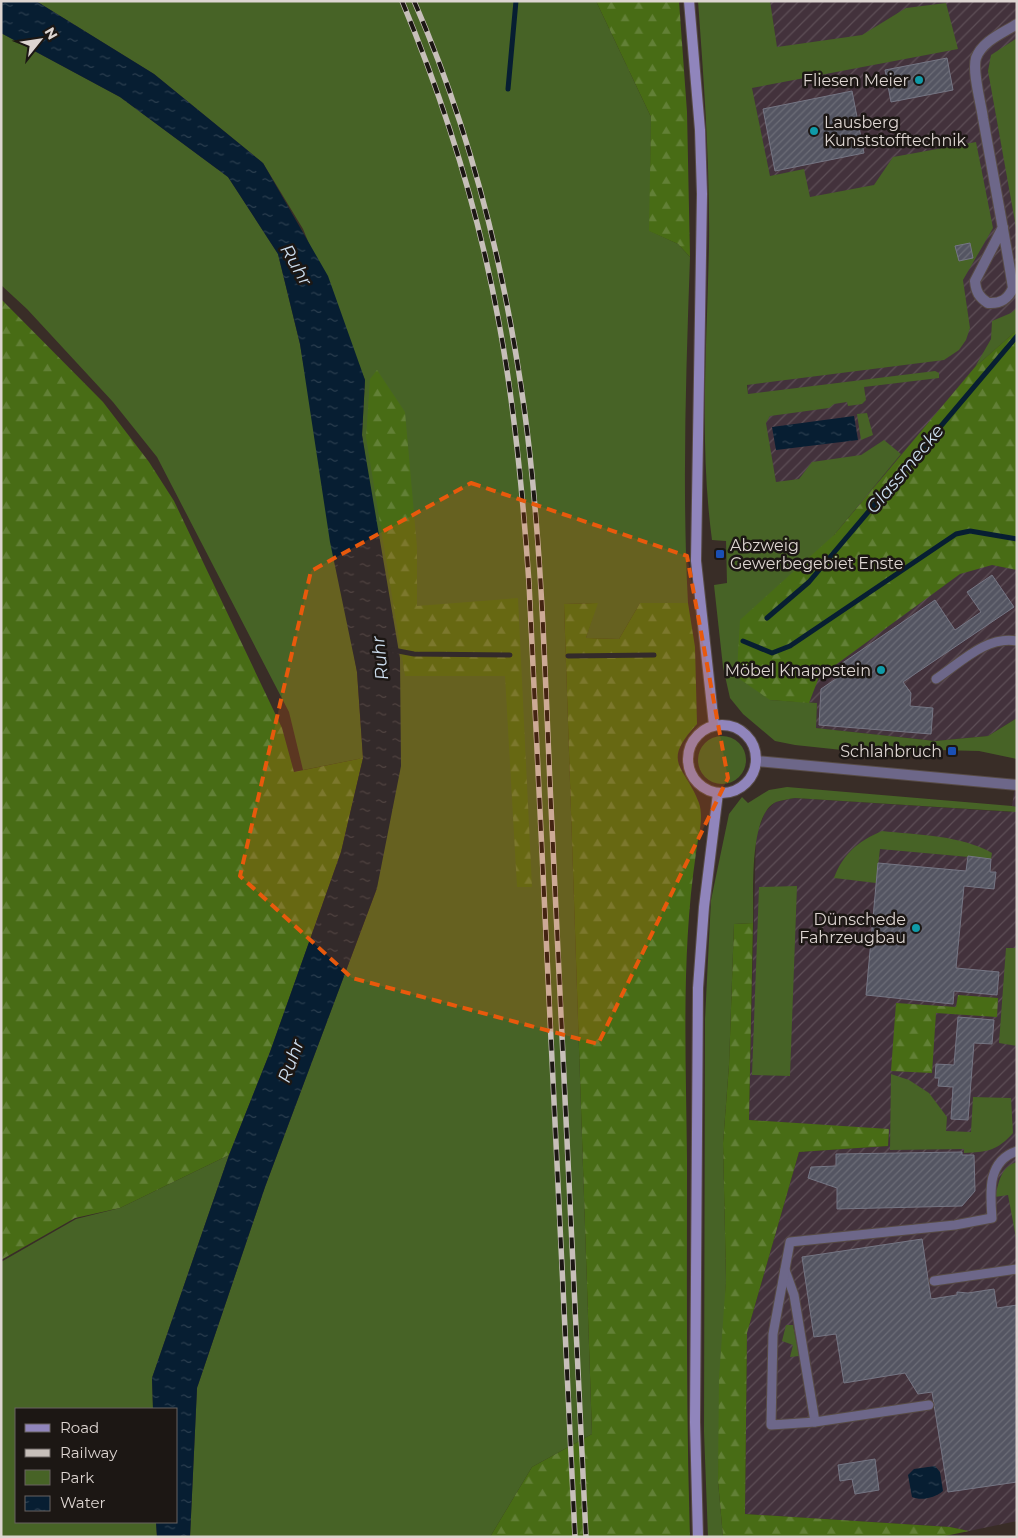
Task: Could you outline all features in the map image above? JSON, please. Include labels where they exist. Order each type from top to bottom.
[{"type":"main road","points":[[689,1],[700,130],[702,194],[696,561],[714,725]]},
{"type":"main road","points":[[714,725],[727,725],[739,729],[749,737],[755,748],[756,761],[754,772],[748,782],[729,793],[718,793],[708,790],[696,781],[688,767],[687,758],[689,749],[697,735],[714,725]]},
{"type":"main road","points":[[698,1537],[695,1422],[698,988],[704,907],[718,793]]},
{"type":"street","points":[[1003,227],[975,281],[976,290],[981,298],[988,303],[1003,301],[1009,296],[1013,288],[1003,227],[980,95],[976,59],[982,48],[990,40],[1017,24]]},
{"type":"street","points":[[756,761],[1017,785]]},
{"type":"lane","points":[[936,679],[990,642],[1007,638],[1017,640]]},
{"type":"lane","points":[[929,1405],[815,1422],[771,1425],[773,1334],[790,1242],[954,1225],[992,1218],[990,1197],[996,1166],[1005,1155],[1017,1152]]},
{"type":"lane","points":[[934,1281],[1017,1269]]},
{"type":"lane","points":[[785,1270],[794,1295],[815,1422]]},
{"type":"highlighted area","points":[[471,483],[687,556],[728,778],[598,1044],[352,978],[240,876],[311,571]]},
{"type":"shaded area","points":[[725,1],[1017,1],[1017,718],[988,736],[935,741],[815,728],[817,703],[770,700],[748,394]]},
{"type":"shaded area","points":[[1017,774],[1017,1521],[969,1531],[950,1527],[745,1514],[747,1333],[799,1152],[888,1146],[889,1130],[749,1120],[756,836],[765,812],[775,802],[795,798],[1011,812]]},
{"type":"green space","points":[[36,1],[596,1],[651,117],[650,231],[678,244],[690,257],[685,473],[688,603],[640,603],[619,639],[586,638],[597,603],[564,604],[592,1434],[532,1467],[490,1537],[190,1537],[197,1388],[265,1187],[377,888],[375,523],[362,435],[365,380],[303,229],[263,163],[154,74]]},
{"type":"green space","points":[[596,1],[679,1],[687,112],[690,257],[678,244],[649,231],[651,117]]},
{"type":"green space","points":[[698,1],[770,1],[777,47],[862,35],[906,8],[946,3],[958,49],[752,88],[770,176],[804,169],[810,197],[874,185],[893,157],[976,142],[993,228],[963,280],[970,328],[966,340],[959,350],[944,360],[747,385],[748,394],[935,371],[939,373],[939,378],[864,387],[866,400],[862,404],[848,406],[847,402],[834,404],[829,408],[770,416],[766,423],[776,482],[799,479],[812,462],[861,455],[884,440],[901,454],[834,535],[770,700],[817,703],[816,728],[935,741],[988,736],[1017,718],[1017,759],[979,751],[938,750],[889,755],[795,745],[775,741],[743,714],[730,698],[723,667],[714,585],[727,583],[726,541],[712,540],[706,467],[705,393],[709,185]]},
{"type":"green space","points":[[1,33],[120,97],[228,177],[278,254],[300,344],[357,672],[363,758],[303,770],[289,712],[157,457],[113,402],[27,309],[1,285]]},
{"type":"green space","points":[[1017,38],[1017,233],[988,71],[991,55]]},
{"type":"green space","points":[[1,299],[103,402],[149,462],[174,501],[282,728],[294,772],[363,758],[341,852],[270,1052],[229,1155],[120,1208],[75,1218],[1,1260]]},
{"type":"green space","points":[[1017,308],[1017,330],[975,367],[991,339],[992,321],[1011,313]]},
{"type":"green space","points":[[1017,330],[1017,570],[992,565],[960,574],[819,677],[809,703],[770,700],[741,680],[737,671],[740,620],[834,535],[975,367]]},
{"type":"green space","points":[[377,370],[405,412],[417,547],[417,606],[518,598],[532,887],[517,887],[505,676],[405,676],[366,437],[370,379]]},
{"type":"green space","points":[[867,413],[873,435],[861,440],[857,414]]},
{"type":"green space","points":[[598,603],[586,638],[619,639],[640,603],[688,603],[695,647],[697,724],[686,737],[678,757],[682,772],[699,803],[701,815],[691,891],[686,967],[687,1395],[690,1537],[490,1537],[532,1467],[592,1434],[564,604]]},
{"type":"green space","points":[[717,736],[727,736],[736,740],[742,746],[745,751],[745,769],[736,780],[727,784],[717,784],[708,780],[702,774],[698,765],[698,755],[702,746],[708,740]]},
{"type":"green space","points":[[787,787],[1012,806],[1017,807],[1017,812],[795,798],[776,802],[767,810],[761,823],[754,857],[753,923],[734,924],[729,1065],[723,1143],[726,1280],[718,1481],[723,1537],[708,1537],[704,1432],[705,1019],[711,900],[729,814],[742,797],[748,803],[769,790]]},
{"type":"green space","points":[[882,831],[953,839],[980,847],[992,853],[991,859],[880,849],[876,883],[834,878],[842,862],[852,849]]},
{"type":"green space","points":[[797,886],[790,1076],[752,1075],[759,887]]},
{"type":"green space","points":[[753,923],[749,1120],[889,1129],[888,1146],[799,1152],[747,1333],[745,1514],[950,1527],[969,1531],[940,1537],[723,1537],[718,1481],[719,1378],[726,1280],[723,1143],[729,1065],[734,924]]},
{"type":"green space","points":[[1006,948],[1017,948],[1017,1046],[999,1043]]},
{"type":"green space","points":[[958,995],[998,998],[997,1017],[936,1013],[932,1073],[891,1071],[896,1003],[956,1007]]},
{"type":"green space","points":[[891,1074],[909,1080],[929,1093],[947,1117],[946,1131],[971,1132],[973,1097],[1011,1098],[1013,1133],[997,1147],[979,1152],[964,1153],[964,1149],[890,1150]]},
{"type":"green space","points":[[229,1155],[152,1378],[153,1408],[15,1408],[15,1523],[156,1523],[157,1537],[1,1537],[1,1262],[76,1219],[120,1208]]},
{"type":"green space","points":[[1017,1162],[1016,1238],[1008,1195],[995,1197],[999,1181],[1004,1172],[1011,1164]]},
{"type":"green space","points":[[786,1325],[793,1325],[799,1356],[790,1357],[793,1345],[782,1341]]},
{"type":"water","name":"Ruhr","points":[[1,1],[36,1],[154,74],[263,163],[328,276],[365,380],[362,435],[400,658],[401,766],[377,888],[265,1187],[197,1388],[190,1537],[157,1537],[156,1523],[178,1523],[178,1408],[153,1408],[152,1378],[229,1155],[270,1052],[341,852],[363,758],[357,672],[330,542],[300,344],[278,254],[228,177],[120,97],[1,33]]},
{"type":"water","points":[[854,416],[858,440],[776,450],[772,427]]},
{"type":"water","points":[[935,1466],[940,1472],[943,1491],[928,1498],[912,1497],[908,1475],[914,1469]]},
{"type":"building","name":"Fliesen Meier","points":[[947,58],[953,90],[891,102],[885,70]]},
{"type":"building","name":"Lausberg Kunststofftechnik","points":[[852,91],[864,153],[775,171],[763,109]]},
{"type":"building","points":[[970,243],[973,258],[959,261],[955,246]]},
{"type":"building","name":"Möbel Knappstein","points":[[992,575],[1014,607],[903,682],[911,693],[910,706],[933,708],[931,734],[819,725],[821,689],[843,674],[838,666],[935,600],[955,630],[981,612],[967,592]]},
{"type":"building","name":"Dünschede Fahrzeugbau","points":[[968,856],[991,859],[990,872],[996,872],[994,889],[964,886],[956,968],[999,972],[997,995],[954,991],[953,1004],[866,995],[878,863],[966,871]]},
{"type":"building","points":[[958,1017],[994,1020],[992,1044],[974,1043],[968,1120],[951,1119],[953,1087],[938,1086],[939,1078],[935,1078],[936,1064],[954,1065]]},
{"type":"building","points":[[962,1152],[962,1155],[974,1155],[975,1191],[962,1206],[837,1209],[837,1188],[808,1178],[811,1167],[836,1166],[836,1154]]},
{"type":"building","points":[[922,1239],[931,1299],[957,1295],[957,1292],[968,1293],[994,1289],[997,1308],[1017,1305],[1017,1482],[948,1492],[932,1392],[918,1394],[905,1373],[844,1383],[836,1334],[814,1337],[802,1257]]},
{"type":"building","points":[[875,1459],[879,1490],[855,1494],[852,1479],[840,1481],[838,1465]]},
{"type":"waterway","points":[[508,89],[516,1]]},
{"type":"waterway","name":"Glassmecke","points":[[767,618],[809,582],[1017,336]]},
{"type":"waterway","points":[[743,641],[772,653],[790,646],[956,534],[970,531],[1017,539]]},
{"type":"waterway","name":"Glassmecke","points":[[393,650],[414,654],[510,655]]},
{"type":"waterway","name":"Glassmecke","points":[[568,656],[654,655]]},
{"type":"railway","points":[[402,1],[446,119],[471,200],[491,282],[505,355],[518,453],[529,583],[575,1537]]},
{"type":"railway","points":[[414,1],[452,99],[483,200],[507,303],[524,407],[530,459],[542,617],[586,1537]]},
{"type":"place","name":"Fliesen Meier","points":[[919,80]]},
{"type":"place","name":"Lausberg Kunststofftechnik","points":[[814,131]]},
{"type":"place","name":"Abzweig Gewerbegebiet Enste","points":[[720,554]]},
{"type":"place","name":"Möbel Knappstein","points":[[881,670]]},
{"type":"place","name":"Schlahbruch","points":[[952,751]]},
{"type":"place","name":"Dünschede Fahrzeugbau","points":[[916,928]]}]
